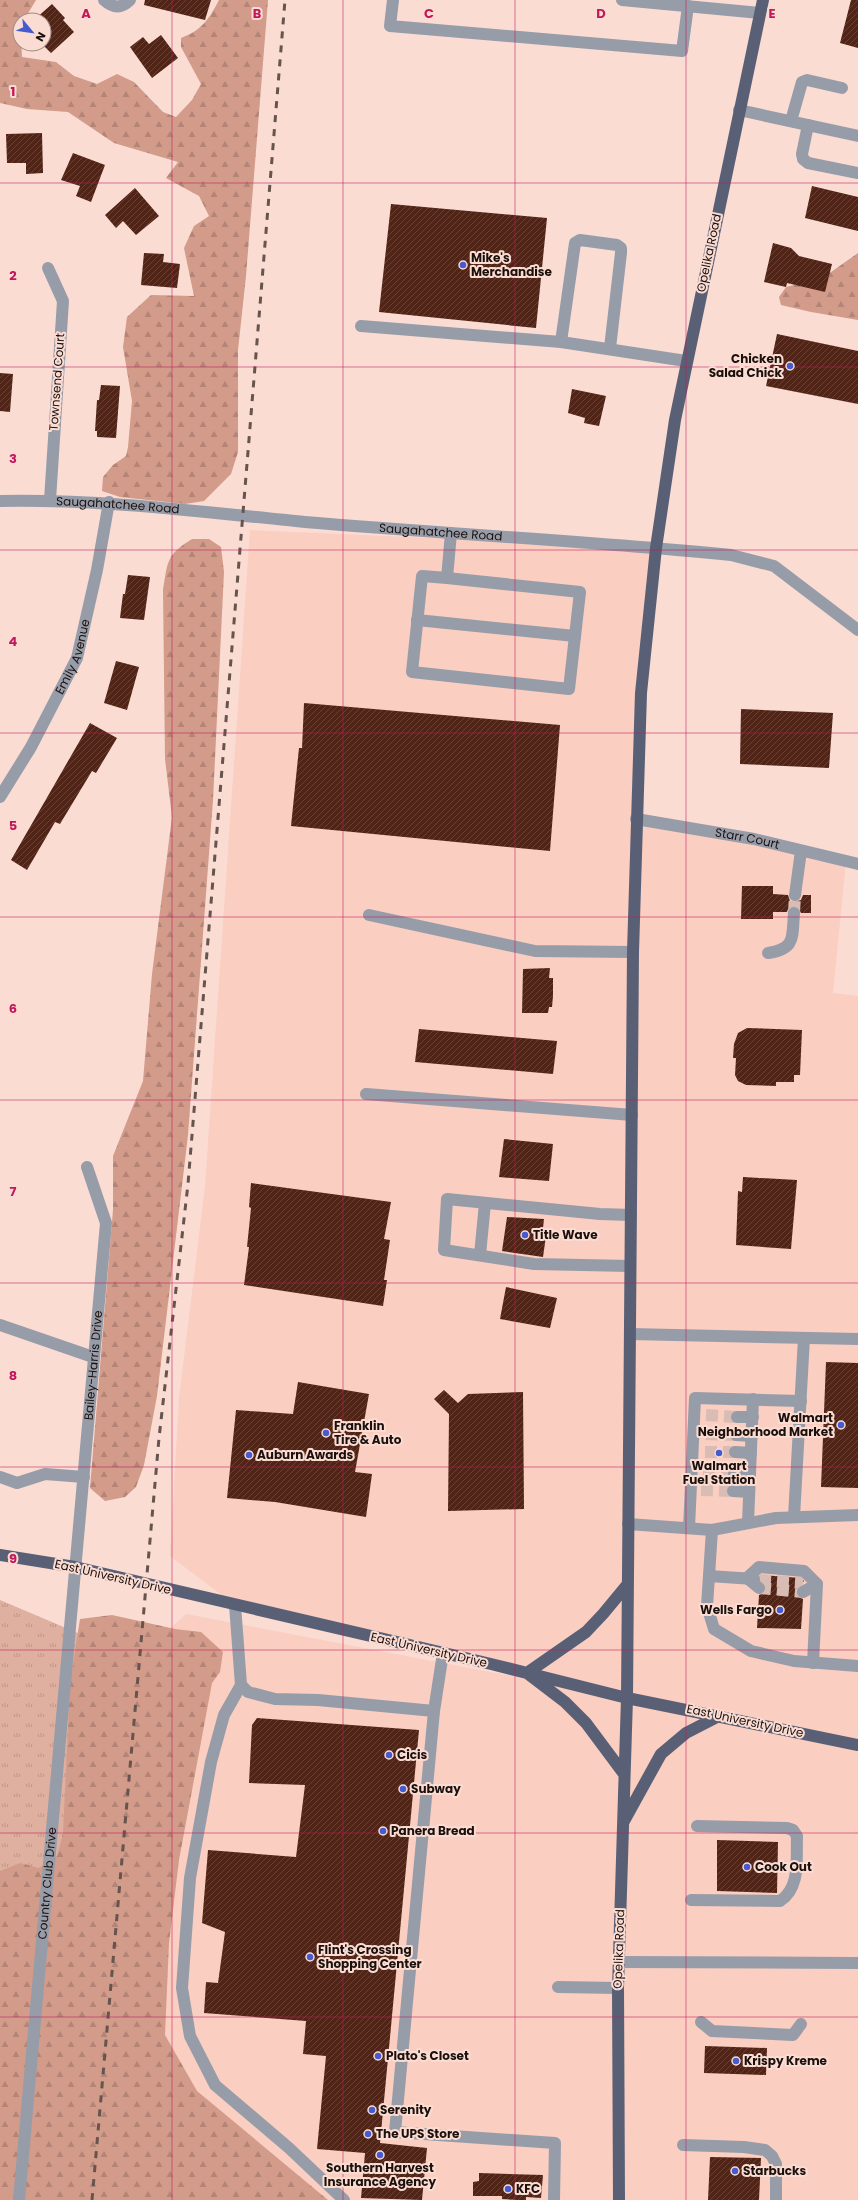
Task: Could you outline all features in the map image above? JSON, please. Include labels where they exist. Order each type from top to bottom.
[{"type":"main road","name":"Opelika Road","points":[[618,2200],[618,1988],[626,1698],[633,952],[641,693],[656,548],[675,420],[686,361],[763,0]]},
{"type":"main road","name":"East University Drive","points":[[0,1555],[75,1567],[443,1653],[626,1698],[858,1745]]},
{"type":"main road","points":[[624,1774],[586,1723],[565,1702],[527,1673],[586,1632],[627,1585]]},
{"type":"main road","points":[[623,1824],[661,1754],[686,1733],[719,1716]]},
{"type":"street","points":[[104,0],[110,5],[118,7],[126,4],[130,0]]},
{"type":"street","points":[[393,0],[390,26],[682,51],[688,6]]},
{"type":"street","points":[[622,0],[760,13]]},
{"type":"street","points":[[791,121],[802,82],[807,80],[842,88]]},
{"type":"street","points":[[739,110],[858,136]]},
{"type":"street","points":[[808,125],[802,154],[803,159],[808,163],[858,173]]},
{"type":"street","points":[[561,342],[575,243],[580,240],[617,245],[620,248],[621,253],[610,348]]},
{"type":"street","name":"Townsend Court","points":[[48,268],[63,301],[50,500]]},
{"type":"street","points":[[361,326],[561,342],[610,348],[686,361]]},
{"type":"street","name":"Saugahatchee Road","points":[[0,501],[50,500],[109,502],[304,522],[656,548],[731,556],[774,566],[858,630]]},
{"type":"street","name":"Emily Avenue","points":[[0,797],[31,747],[77,658],[97,570],[109,502]]},
{"type":"street","points":[[447,578],[451,533]]},
{"type":"street","points":[[422,576],[580,592],[569,688],[412,672],[417,620],[422,576]]},
{"type":"street","points":[[417,620],[575,636]]},
{"type":"street","name":"Starr Court","points":[[636,819],[754,839],[801,852],[858,864]]},
{"type":"street","points":[[795,895],[801,852]]},
{"type":"street","points":[[768,953],[782,951],[789,947],[792,940],[794,913]]},
{"type":"street","points":[[369,915],[535,951],[633,952]]},
{"type":"street","points":[[366,1094],[632,1115]]},
{"type":"street","name":"Bailey-Harris Drive","points":[[75,1567],[106,1223],[87,1167]]},
{"type":"street","points":[[630,1266],[534,1264],[444,1250],[447,1199],[600,1214],[631,1214]]},
{"type":"street","points":[[480,1255],[485,1203]]},
{"type":"street","points":[[0,1325],[93,1357]]},
{"type":"street","points":[[630,1334],[858,1338]]},
{"type":"street","points":[[794,1517],[804,1338]]},
{"type":"street","points":[[689,1528],[696,1490],[697,1472],[692,1451],[693,1433],[700,1415],[695,1398],[800,1401]]},
{"type":"street","points":[[748,1523],[754,1399]]},
{"type":"street","points":[[737,1416],[753,1417]]},
{"type":"street","points":[[693,1433],[706,1434]]},
{"type":"street","points":[[736,1435],[752,1436]]},
{"type":"street","points":[[692,1451],[705,1452]]},
{"type":"street","points":[[735,1452],[751,1453]]},
{"type":"street","points":[[734,1473],[750,1474]]},
{"type":"street","points":[[0,1477],[17,1483],[45,1474],[84,1477]]},
{"type":"street","points":[[733,1491],[749,1492]]},
{"type":"street","points":[[628,1524],[712,1530],[776,1518],[858,1515]]},
{"type":"street","points":[[712,1530],[706,1606],[714,1629],[751,1651],[813,1663],[858,1666]]},
{"type":"street","name":"Country Club Drive","points":[[20,2200],[75,1567]]},
{"type":"street","points":[[747,1578],[759,1567],[804,1571],[817,1584],[813,1663]]},
{"type":"street","points":[[709,1576],[747,1578],[759,1584]]},
{"type":"street","points":[[803,1588],[817,1584]]},
{"type":"street","points":[[235,1605],[241,1685],[224,1715],[211,1762],[190,1878],[182,1988],[190,2036],[215,2085],[289,2148],[344,2200]]},
{"type":"street","points":[[443,1653],[434,1711],[395,2132],[555,2143],[554,2200]]},
{"type":"street","points":[[241,1685],[248,1692],[275,1699],[318,1700],[434,1711]]},
{"type":"street","points":[[691,1900],[780,1901],[788,1896],[795,1883],[797,1836],[793,1830],[787,1828],[697,1826]]},
{"type":"street","points":[[619,1962],[858,1964]]},
{"type":"street","points":[[558,1987],[618,1988]]},
{"type":"street","points":[[700,2022],[712,2031],[794,2035],[801,2024]]},
{"type":"street","points":[[683,2145],[744,2147],[765,2150],[772,2156],[776,2164],[776,2200]]},
{"type":"shaded area","points":[[250,530],[656,548],[636,819],[846,862],[833,993],[858,996],[858,2200],[111,2200],[161,1637],[186,1614],[616,1696],[235,1605],[170,1556],[179,1398],[205,1186]]},
{"type":"green space","points":[[0,0],[36,0],[29,12],[12,12],[12,52],[22,52],[22,57],[56,62],[74,76],[97,84],[117,74],[134,82],[163,112],[176,117],[192,100],[201,84],[181,47],[181,38],[194,32],[204,23],[212,13],[219,0],[268,0],[246,276],[238,350],[238,452],[231,474],[204,501],[185,504],[120,497],[102,491],[103,477],[113,465],[126,456],[128,447],[132,401],[123,347],[127,317],[151,295],[194,296],[184,248],[194,226],[209,216],[199,196],[166,178],[178,162],[114,143],[68,112],[27,109],[0,103]]},
{"type":"green space","points":[[858,253],[858,320],[781,305],[779,297],[786,287],[824,277]]},
{"type":"green space","points":[[192,539],[209,539],[221,547],[224,572],[213,800],[188,1135],[157,1396],[144,1465],[136,1487],[125,1497],[105,1501],[90,1488],[113,1210],[113,1156],[143,1081],[152,974],[172,817],[165,759],[163,590],[170,560],[177,550]]},
{"type":"green space","points":[[0,1600],[99,1642],[0,2200]]},
{"type":"green space","points":[[112,1615],[175,1629],[201,1632],[223,1652],[220,1672],[212,1683],[179,1860],[169,1943],[165,2035],[197,2091],[328,2200],[0,2200],[0,1871],[20,1863],[39,1868],[57,1856],[63,1834],[70,1683],[80,1619]]},
{"type":"building","points":[[145,0],[211,0],[205,20],[144,5]]},
{"type":"building","points":[[851,0],[858,0],[858,48],[840,43]]},
{"type":"building","points":[[52,4],[65,18],[63,20],[74,32],[51,53],[52,12],[43,12]]},
{"type":"building","points":[[161,35],[178,58],[152,78],[130,47],[143,37],[149,44]]},
{"type":"building","points":[[42,133],[43,173],[26,174],[26,163],[7,163],[6,134]]},
{"type":"building","points":[[73,153],[105,165],[91,202],[76,196],[80,186],[61,180]]},
{"type":"building","points":[[812,186],[858,197],[858,231],[805,218]]},
{"type":"building","points":[[135,188],[159,216],[136,235],[123,221],[116,228],[105,215]]},
{"type":"building","name":"Mike's Merchandise","points":[[391,204],[547,218],[536,328],[379,312]]},
{"type":"building","points":[[773,243],[791,248],[799,256],[832,264],[825,292],[787,283],[786,287],[764,282]]},
{"type":"building","points":[[144,253],[164,254],[163,262],[180,264],[177,288],[141,285]]},
{"type":"building","points":[[777,334],[858,351],[858,404],[766,386]]},
{"type":"building","points":[[0,373],[13,374],[10,412],[0,411]]},
{"type":"building","points":[[101,385],[120,386],[116,438],[97,437],[97,431],[95,431],[97,400],[99,400]]},
{"type":"building","points":[[572,389],[606,396],[599,426],[584,423],[585,418],[568,413]]},
{"type":"building","points":[[128,575],[150,577],[144,620],[120,618],[123,594],[125,594]]},
{"type":"building","points":[[116,661],[139,667],[127,710],[104,703]]},
{"type":"building","points":[[304,703],[560,725],[550,851],[291,826],[299,748],[302,748]]},
{"type":"building","points":[[741,709],[833,713],[829,768],[740,764]]},
{"type":"building","points":[[90,723],[117,738],[96,773],[92,771],[60,824],[55,822],[27,870],[11,860]]},
{"type":"building","points":[[742,886],[773,886],[773,894],[788,895],[790,901],[794,902],[801,900],[803,895],[811,895],[811,913],[801,913],[798,907],[794,906],[788,909],[787,912],[773,912],[773,919],[741,919]]},
{"type":"building","points":[[550,968],[549,978],[553,978],[552,1007],[549,1007],[548,1013],[522,1013],[523,969]]},
{"type":"building","points":[[747,1028],[802,1030],[800,1075],[794,1075],[794,1082],[776,1082],[776,1086],[746,1085],[738,1081],[735,1075],[736,1058],[733,1058],[734,1044],[738,1033]]},
{"type":"building","points":[[419,1029],[557,1041],[553,1074],[415,1062]]},
{"type":"building","points":[[504,1139],[553,1144],[549,1181],[499,1177]]},
{"type":"building","points":[[743,1177],[797,1180],[791,1249],[736,1245],[738,1191],[742,1192]]},
{"type":"building","points":[[251,1183],[391,1202],[384,1239],[390,1240],[384,1280],[387,1280],[383,1306],[244,1285],[249,1247],[247,1247],[251,1208],[249,1207]]},
{"type":"building","name":"Title Wave","points":[[507,1217],[544,1219],[543,1228],[547,1229],[543,1257],[502,1251]]},
{"type":"building","points":[[506,1287],[557,1298],[550,1328],[500,1319]]},
{"type":"building","name":"Walmart Neighborhood Market","points":[[826,1362],[858,1363],[858,1488],[821,1487]]},
{"type":"building","name":"Franklin Tire & Auto","points":[[298,1382],[369,1394],[355,1472],[372,1474],[366,1517],[275,1502],[227,1498],[236,1410],[293,1414]]},
{"type":"building","points":[[444,1390],[458,1403],[468,1394],[523,1392],[524,1509],[448,1511],[449,1414],[434,1399]]},
{"type":"building","name":"Wells Fargo","points":[[762,1575],[801,1578],[804,1581],[796,1592],[797,1596],[803,1599],[801,1629],[757,1628],[759,1595],[764,1593],[766,1589],[761,1580]]},
{"type":"building","name":"Flint's Crossing Shopping Center","points":[[257,1718],[419,1730],[380,2143],[427,2148],[422,2200],[361,2198],[365,2153],[317,2149],[326,2056],[303,2054],[306,2021],[204,2013],[206,1982],[218,1983],[225,1932],[202,1923],[208,1850],[296,1857],[305,1785],[249,1783],[252,1725]]},
{"type":"building","name":"Cook Out","points":[[717,1840],[778,1842],[777,1893],[717,1891]]},
{"type":"building","name":"Krispy Kreme","points":[[705,2046],[767,2048],[766,2075],[704,2073]]},
{"type":"building","points":[[710,2157],[761,2158],[759,2200],[708,2200]]},
{"type":"building","name":"KFC","points":[[479,2173],[543,2175],[541,2198],[526,2197],[526,2200],[518,2200],[502,2199],[502,2196],[473,2196],[473,2182],[479,2181]]},
{"type":"tunnel","points":[[794,913],[795,895]]},
{"type":"tunnel","points":[[706,1415],[737,1417]]},
{"type":"tunnel","points":[[706,1434],[736,1435]]},
{"type":"tunnel","points":[[705,1452],[735,1452]]},
{"type":"tunnel","points":[[703,1472],[734,1473]]},
{"type":"tunnel","points":[[701,1490],[733,1491]]},
{"type":"tunnel","points":[[759,1580],[803,1583]]},
{"type":"tunnel","points":[[759,1588],[803,1592]]},
{"type":"railway","points":[[92,2200],[159,1438],[188,1184],[285,0]]},
{"type":"place","name":"Mike's Merchandise","points":[[463,265]]},
{"type":"place","name":"Chicken Salad Chick","points":[[790,366]]},
{"type":"place","name":"Title Wave","points":[[525,1235]]},
{"type":"place","name":"Walmart Neighborhood Market","points":[[841,1425]]},
{"type":"place","name":"Franklin Tire & Auto","points":[[326,1433]]},
{"type":"place","name":"Walmart Fuel Station","points":[[719,1453]]},
{"type":"place","name":"Auburn Awards","points":[[249,1455]]},
{"type":"place","name":"Wells Fargo","points":[[780,1610]]},
{"type":"place","name":"Cicis","points":[[389,1755]]},
{"type":"place","name":"Subway","points":[[403,1789]]},
{"type":"place","name":"Panera Bread","points":[[383,1831]]},
{"type":"place","name":"Cook Out","points":[[747,1867]]},
{"type":"place","name":"Flint's Crossing Shopping Center","points":[[310,1957]]},
{"type":"place","name":"Plato's Closet","points":[[378,2056]]},
{"type":"place","name":"Krispy Kreme","points":[[736,2061]]},
{"type":"place","name":"Serenity","points":[[372,2110]]},
{"type":"place","name":"The UPS Store","points":[[368,2134]]},
{"type":"place","name":"Southern Harvest Insurance Agency","points":[[380,2155]]},
{"type":"place","name":"Starbucks","points":[[735,2171]]},
{"type":"place","name":"KFC","points":[[508,2189]]}]
